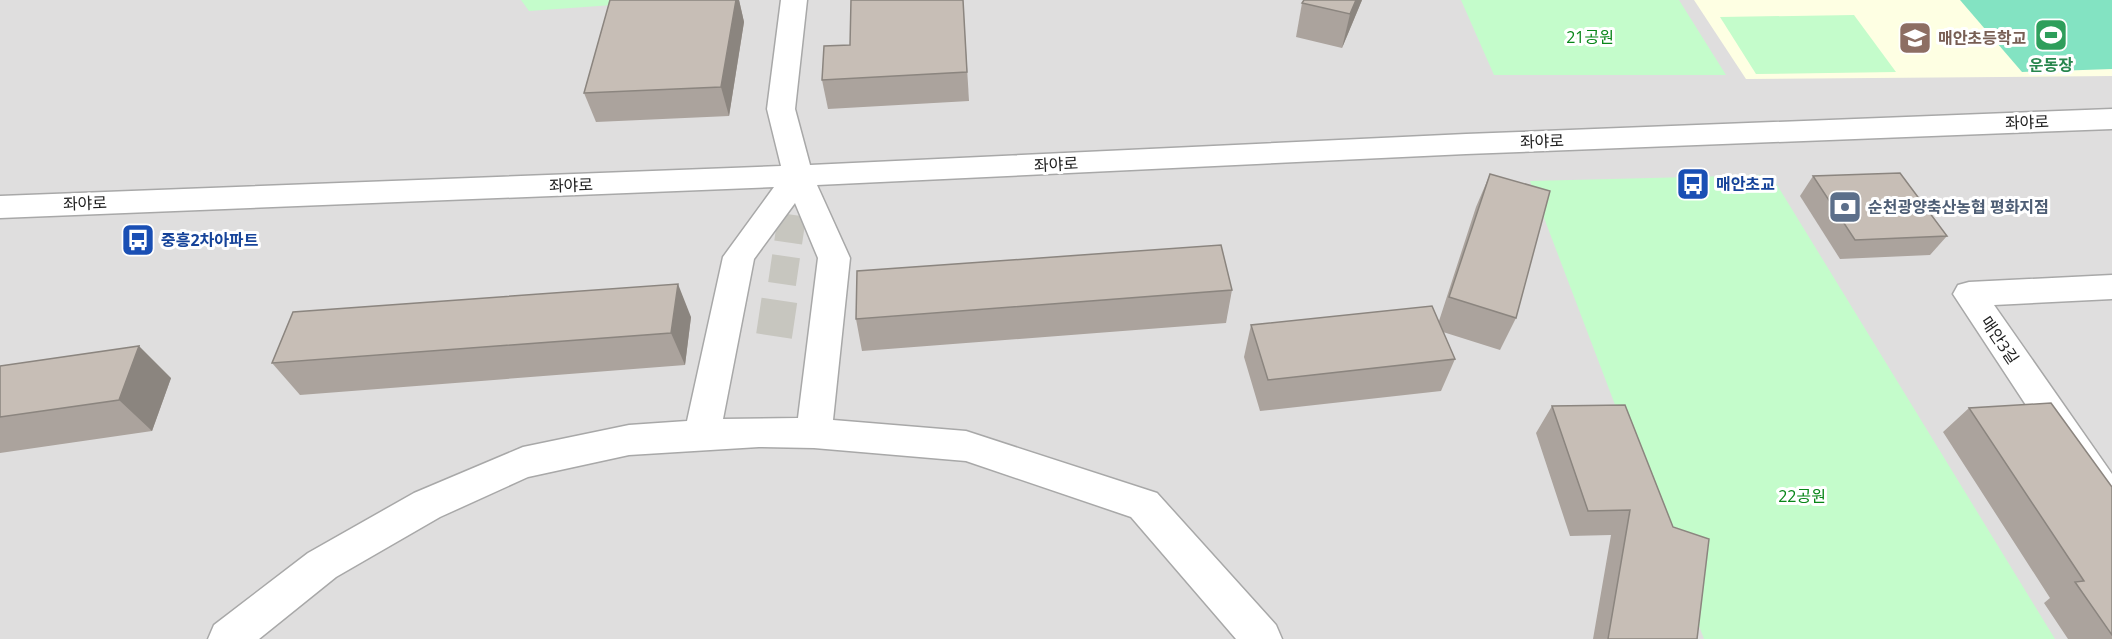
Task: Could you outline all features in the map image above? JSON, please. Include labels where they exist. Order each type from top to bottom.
[{"type":"street","points":[[794,0],[781,109],[798,176],[834,258],[814,433]]},
{"type":"street","name":"좌야로","points":[[0,207],[798,176],[1466,144],[2112,119]]},
{"type":"street","points":[[702,436],[739,257],[798,176]]},
{"type":"street","name":"매안3길","points":[[2112,287],[1969,294],[2112,504]]},
{"type":"street","points":[[228,639],[322,565],[428,505],[523,463],[629,440],[759,432],[814,433],[966,446],[1144,506],[1262,639]]},
{"type":"shaded area","points":[[0,0],[2112,0],[2112,639],[0,639]]},
{"type":"shaded area","name":"매안초등학교","points":[[1694,0],[2112,0],[2112,76],[1746,79]]},
{"type":"green space","points":[[521,0],[682,0],[529,11]]},
{"type":"green space","name":"21공원","points":[[1461,0],[1679,0],[1726,75],[1494,75]]},
{"type":"green space","name":"운동장","points":[[1960,0],[2112,0],[2112,69],[2022,72]]},
{"type":"green space","points":[[1854,15],[1896,72],[1756,74],[1720,17]]},
{"type":"green space","name":"22공원","points":[[1771,175],[2055,639],[1704,639],[1530,181]]},
{"type":"building","points":[[610,0],[736,0],[721,87],[584,93]]},
{"type":"building","points":[[851,0],[963,0],[967,72],[822,80],[824,46],[850,45]]},
{"type":"building","points":[[1304,0],[1356,0],[1350,14],[1302,3]]},
{"type":"building","points":[[1900,173],[1947,236],[1855,240],[1813,176]]},
{"type":"building","points":[[1490,174],[1550,191],[1516,318],[1449,297]]},
{"type":"building","points":[[1221,245],[1232,290],[856,319],[857,271]]},
{"type":"building","points":[[678,284],[671,333],[272,363],[293,312]]},
{"type":"building","points":[[1432,306],[1455,359],[1268,380],[1251,325]]},
{"type":"building","points":[[139,346],[119,400],[0,417],[0,366]]},
{"type":"building","points":[[2051,403],[2112,487],[2112,635],[2075,582],[2084,581],[1969,408]]},
{"type":"building","points":[[1625,405],[1673,527],[1709,539],[1697,639],[1608,639],[1630,510],[1588,511],[1552,406]]},
{"type":"tunnel","points":[[782,284],[798,176]]},
{"type":"tunnel","points":[[774,336],[782,283]]},
{"type":"place","name":"운동장","points":[[2051,35]]},
{"type":"place","name":"매안초등학교","points":[[1915,38]]},
{"type":"place","name":"매안초교","points":[[1693,184]]},
{"type":"place","name":"순천광양축산농협 평화지점","points":[[1845,207]]},
{"type":"place","name":"중흥2차아파트","points":[[138,240]]}]
